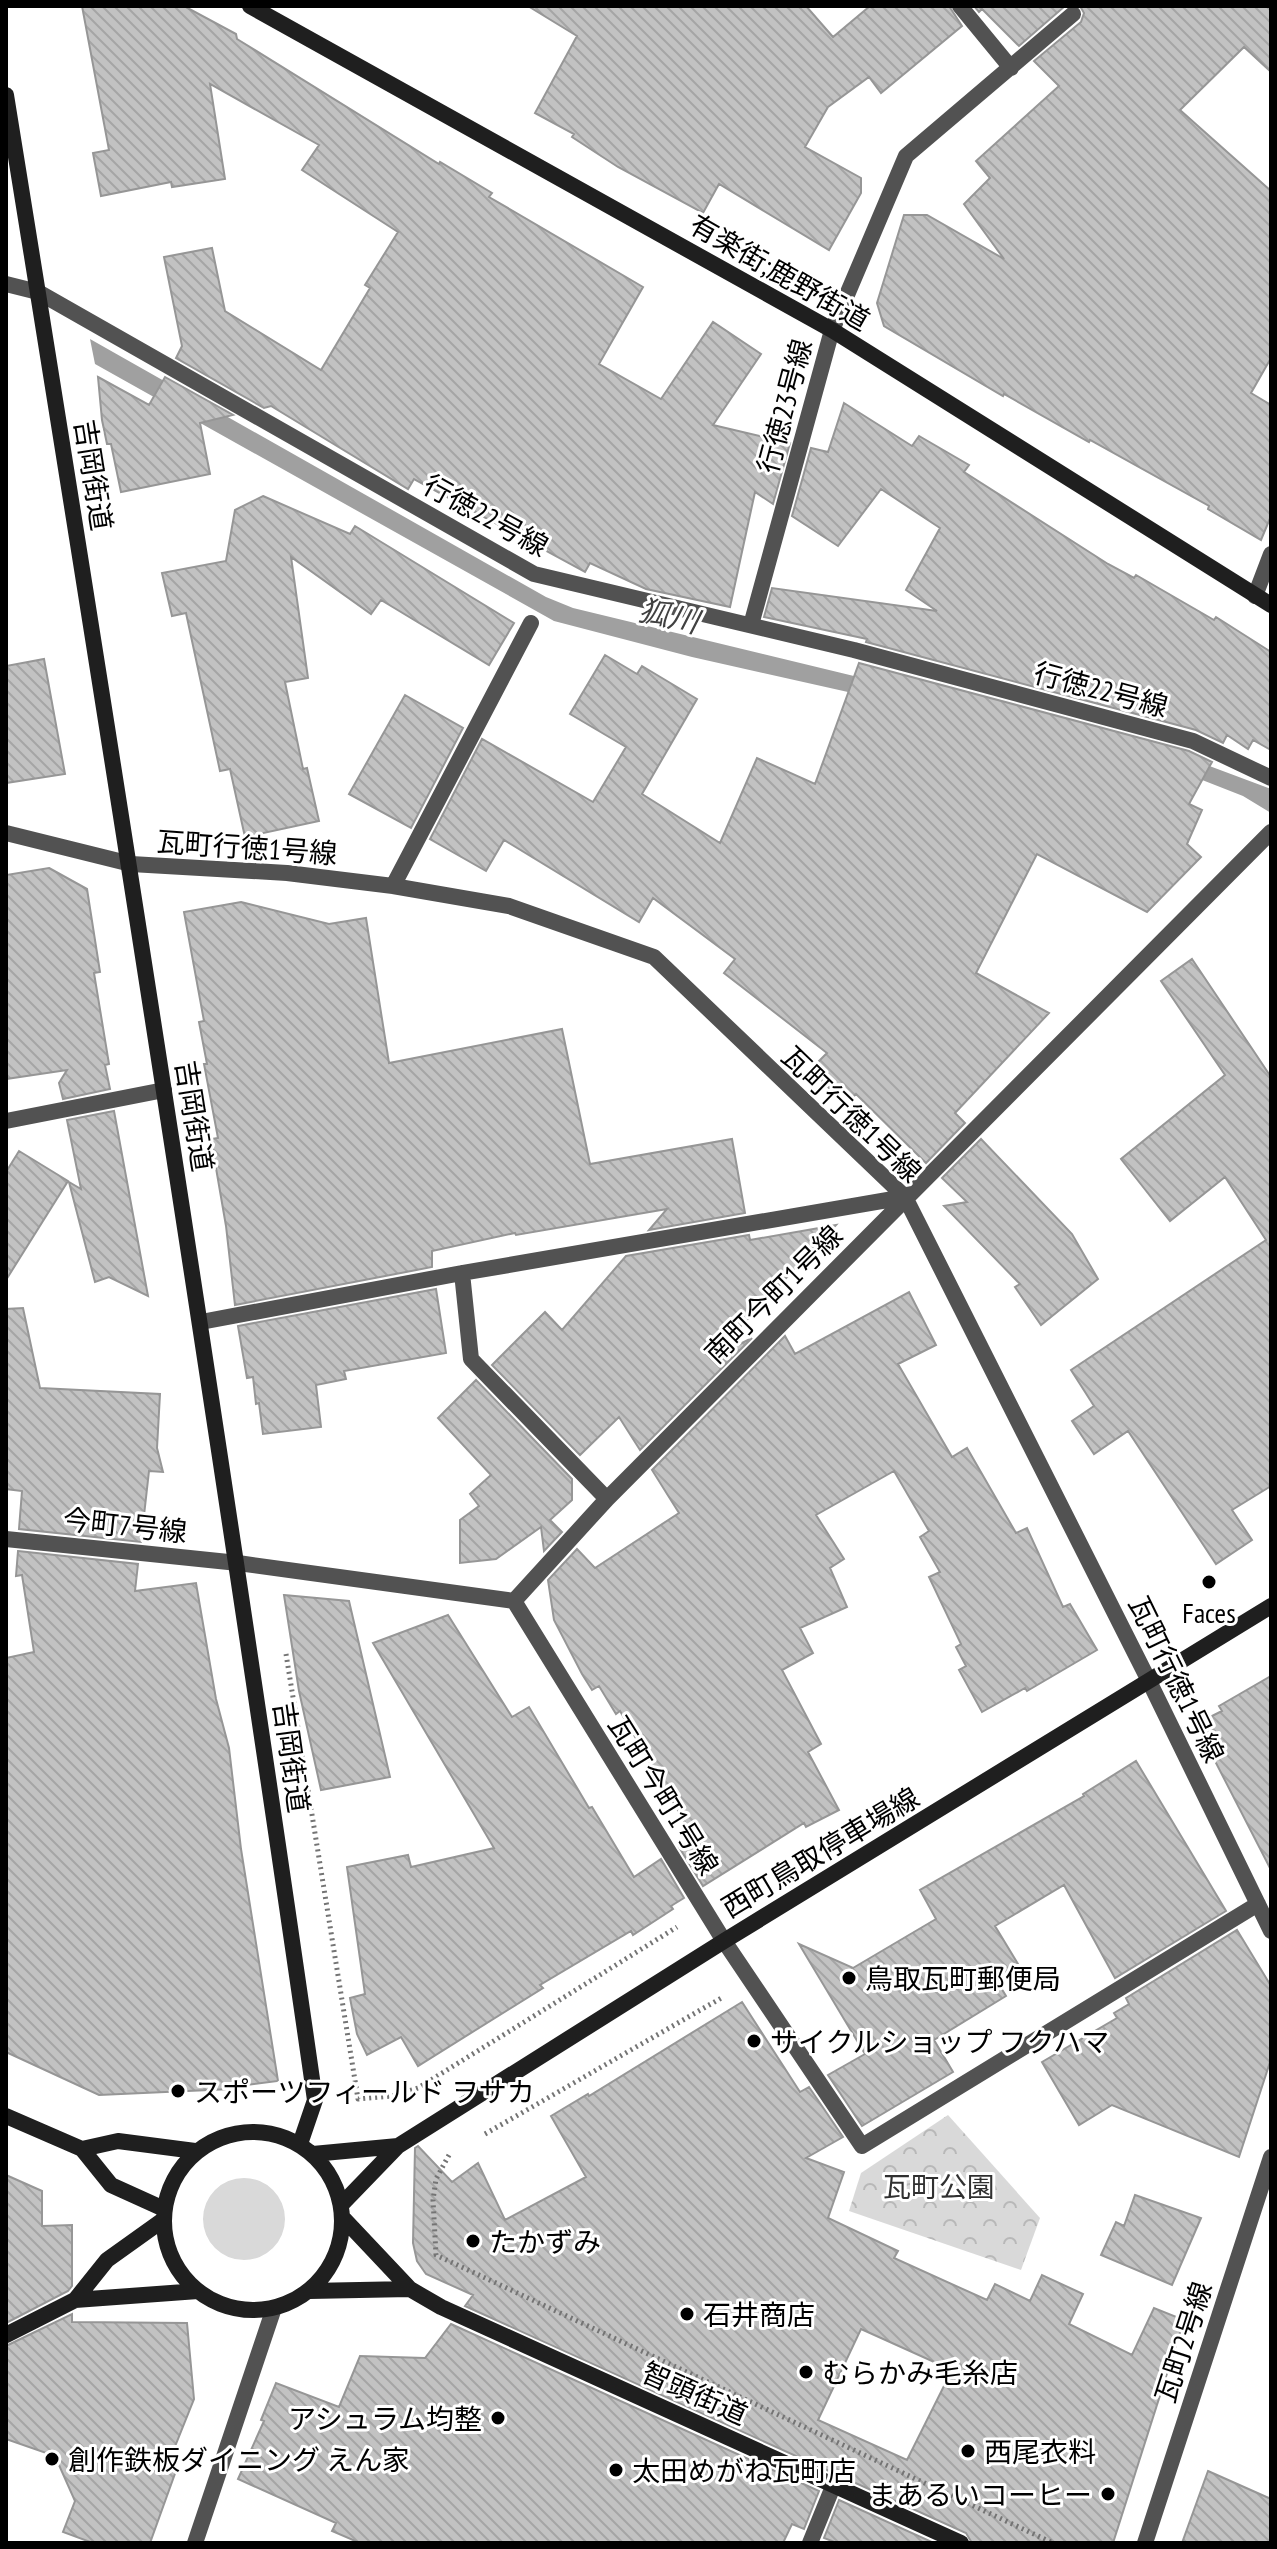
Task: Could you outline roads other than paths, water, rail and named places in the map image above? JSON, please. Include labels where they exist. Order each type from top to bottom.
[{"type":"street","name":"有楽街;鹿野街道","points":[[250,6],[832,330],[1271,605]]},
{"type":"street","points":[[960,6],[1011,68]]},
{"type":"street","name":"行徳23号線","points":[[751,625],[832,330],[906,156],[1073,14]]},
{"type":"street","name":"吉岡街道","points":[[6,95],[131,864],[238,1563],[315,2100],[307,2149]]},
{"type":"street","name":"行徳22号線","points":[[6,284],[38,292],[534,574],[854,650],[1193,741],[1271,778]]},
{"type":"street","points":[[1255,596],[1271,554]]},
{"type":"street","points":[[393,886],[531,623]]},
{"type":"street","name":"南町今町1号線","points":[[514,1601],[607,1499],[1271,832]]},
{"type":"street","name":"瓦町行徳1号線","points":[[6,833],[131,864],[287,873],[393,886],[509,906],[654,957],[905,1197],[1271,1931]]},
{"type":"street","points":[[6,1121],[164,1090]]},
{"type":"street","points":[[201,1322],[462,1273],[905,1197]]},
{"type":"street","points":[[462,1273],[471,1359],[607,1499]]},
{"type":"street","name":"今町7号線","points":[[6,1539],[238,1563]]},
{"type":"street","points":[[238,1563],[514,1601]]},
{"type":"street","name":"瓦町今町1号線","points":[[514,1601],[724,1941],[862,2146],[1258,1904]]},
{"type":"street","name":"西町鳥取停車場線","points":[[342,2211],[398,2146],[724,1941],[1271,1606]]},
{"type":"street","points":[[6,2116],[82,2149],[111,2185],[163,2215]]},
{"type":"street","name":"西町鳥取停車場線","points":[[163,2215],[169,2188],[180,2168],[195,2151],[219,2137],[247,2131],[274,2133],[307,2149],[398,2146]]},
{"type":"street","points":[[82,2149],[118,2141],[195,2151]]},
{"type":"street","points":[[163,2215],[165,2240],[172,2260],[183,2277],[198,2291],[221,2305],[248,2310],[274,2308],[292,2302],[309,2291],[334,2259],[342,2211],[326,2169],[307,2149]]},
{"type":"street","name":"瓦町2号線","points":[[1145,2543],[1271,2157]]},
{"type":"street","name":"智頭街道","points":[[342,2211],[410,2289],[441,2307],[961,2543]]},
{"type":"street","points":[[75,2300],[107,2260],[163,2215]]},
{"type":"street","points":[[309,2291],[410,2289]]},
{"type":"street","points":[[6,2335],[75,2300],[198,2291]]},
{"type":"street","points":[[195,2543],[274,2308]]},
{"type":"street","points":[[810,2543],[834,2484]]},
{"type":"place","name":"Faces","points":[[1209,1582]]},
{"type":"place","name":"鳥取瓦町郵便局","points":[[849,1978]]},
{"type":"place","name":"サイクルショップ フクハマ","points":[[754,2041]]},
{"type":"place","name":"スポーツフィールド ヲサカ","points":[[178,2091]]},
{"type":"place","name":"たかずみ","points":[[473,2241]]},
{"type":"place","name":"石井商店","points":[[687,2314]]},
{"type":"place","name":"むらかみ毛糸店","points":[[806,2372]]},
{"type":"place","name":"アシュラム均整","points":[[498,2418]]},
{"type":"place","name":"西尾衣料","points":[[968,2451]]},
{"type":"place","name":"創作鉄板ダイニング えん家","points":[[52,2459]]},
{"type":"place","name":"太田めがね瓦町店","points":[[616,2470]]},
{"type":"place","name":"まあるいコーヒー","points":[[1108,2494]]},
{"type":"water label","name":"狐川","points":[[669,615]]},
{"type":"park label","name":"瓦町公園","points":[[939,2186]]}]
